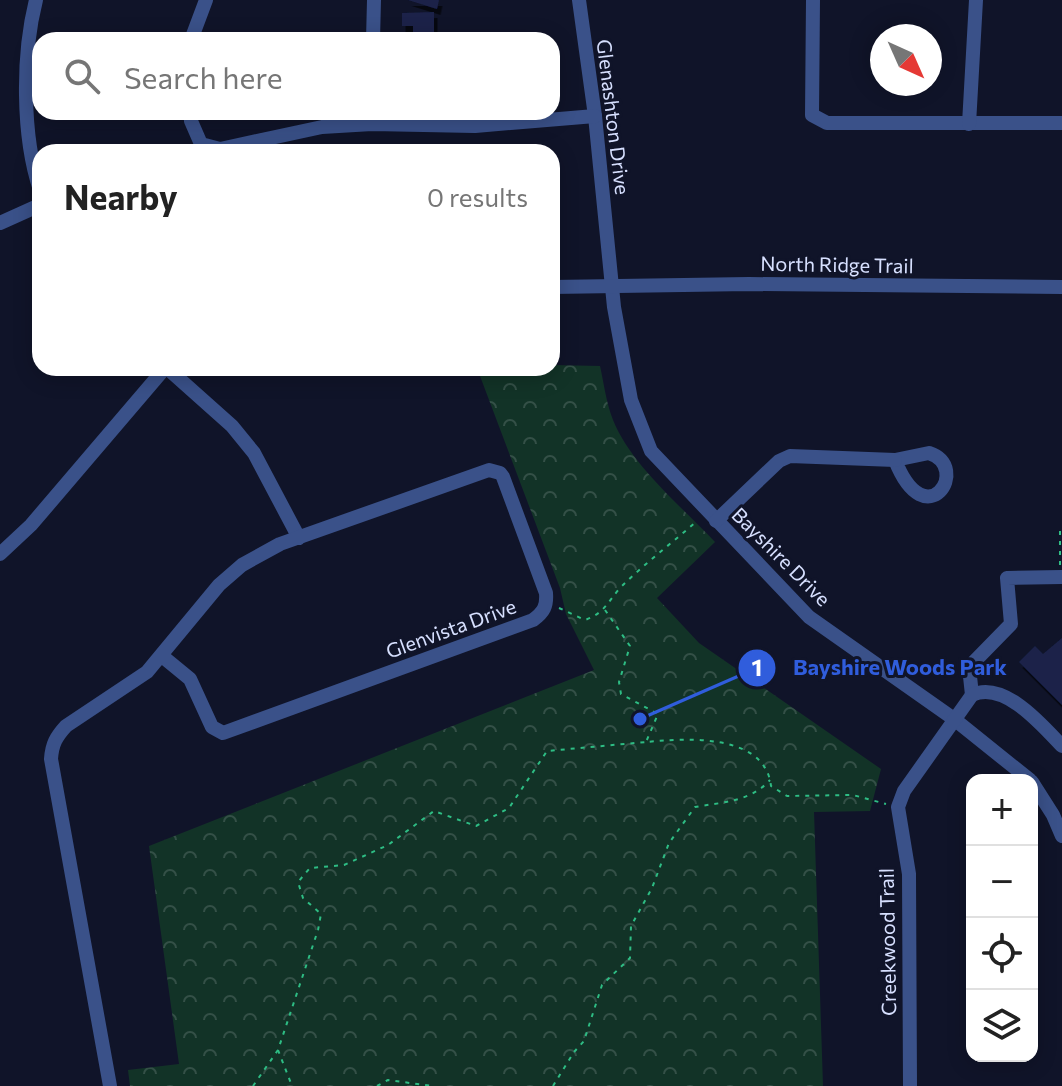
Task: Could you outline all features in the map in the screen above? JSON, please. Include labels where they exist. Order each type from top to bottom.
[{"type":"street","points":[[32,145],[26,62],[36,0]]},
{"type":"street","points":[[194,32],[206,0]]},
{"type":"street","points":[[373,32],[374,0]]},
{"type":"street","name":"Glenashton Drive","points":[[579,0],[613,286]]},
{"type":"street","points":[[813,0],[812,115],[827,123],[1062,123]]},
{"type":"street","points":[[969,124],[976,0]]},
{"type":"street","points":[[560,119],[595,116]]},
{"type":"street","points":[[191,120],[201,144]]},
{"type":"street","points":[[243,144],[361,120]]},
{"type":"street","points":[[398,120],[475,126],[547,120]]},
{"type":"street","points":[[0,223],[32,209]]},
{"type":"street","name":"North Ridge Trail","points":[[560,287],[749,284],[1062,287]]},
{"type":"street","name":"Bayshire Drive","points":[[613,286],[631,400],[651,451],[809,617],[954,719],[1022,774]]},
{"type":"street","points":[[0,554],[31,525],[159,376]]},
{"type":"street","points":[[175,376],[240,435],[254,453],[299,538]]},
{"type":"street","points":[[716,521],[779,461],[790,456],[895,460]]},
{"type":"street","name":"Glenvista Drive","points":[[110,1086],[51,759],[51,747],[57,736],[66,726],[147,672],[219,585],[242,565],[280,544],[489,470],[495,471],[505,482],[546,593],[542,613],[533,620],[223,733],[212,727],[190,679],[162,656]]},
{"type":"street","points":[[1061,577],[1007,578],[1011,624],[969,667],[972,695],[982,690],[1005,696],[1041,724],[1062,746]]},
{"type":"street","name":"Creekwood Trail","points":[[910,1086],[909,874],[898,807],[904,791],[972,695]]},
{"type":"street","name":"Bayshire Drive","points":[[1038,790],[1057,813],[1062,836]]},
{"type":"path","points":[[559,608],[585,620],[605,610],[619,589],[697,521]]},
{"type":"path","points":[[1061,577],[1062,528]]},
{"type":"path","points":[[605,610],[630,646],[619,682],[621,694],[658,714],[646,742]]},
{"type":"path","points":[[253,1086],[278,1050],[318,930],[321,914],[303,898],[298,882],[310,868],[344,865],[388,845],[434,811],[476,826],[509,808],[547,751],[683,738],[737,745],[769,770],[771,786],[787,796],[853,795],[887,804]]},
{"type":"path","points":[[553,1086],[584,1041],[602,985],[630,958],[631,926],[652,888],[669,843],[695,807],[742,799],[761,791],[770,780]]},
{"type":"path","points":[[278,1050],[292,1086]]},
{"type":"path","points":[[377,1086],[388,1080],[432,1086]]},
{"type":"green space","points":[[560,365],[600,366],[607,400],[621,437],[658,485],[715,542],[657,598],[699,643],[881,769],[870,811],[814,812],[823,1086],[130,1086],[128,1070],[179,1064],[149,846],[594,670],[566,614],[560,588],[480,376],[560,376]]},
{"type":"building","points":[[408,0],[439,0],[437,9]]},
{"type":"building","points":[[434,12],[434,32],[413,32],[413,26],[402,26],[402,13]]},
{"type":"building","points":[[1062,638],[1062,705],[1019,662],[1035,646],[1043,654]]},
{"type":"place","name":"Bayshire Woods Park","points":[[640,719]]}]
